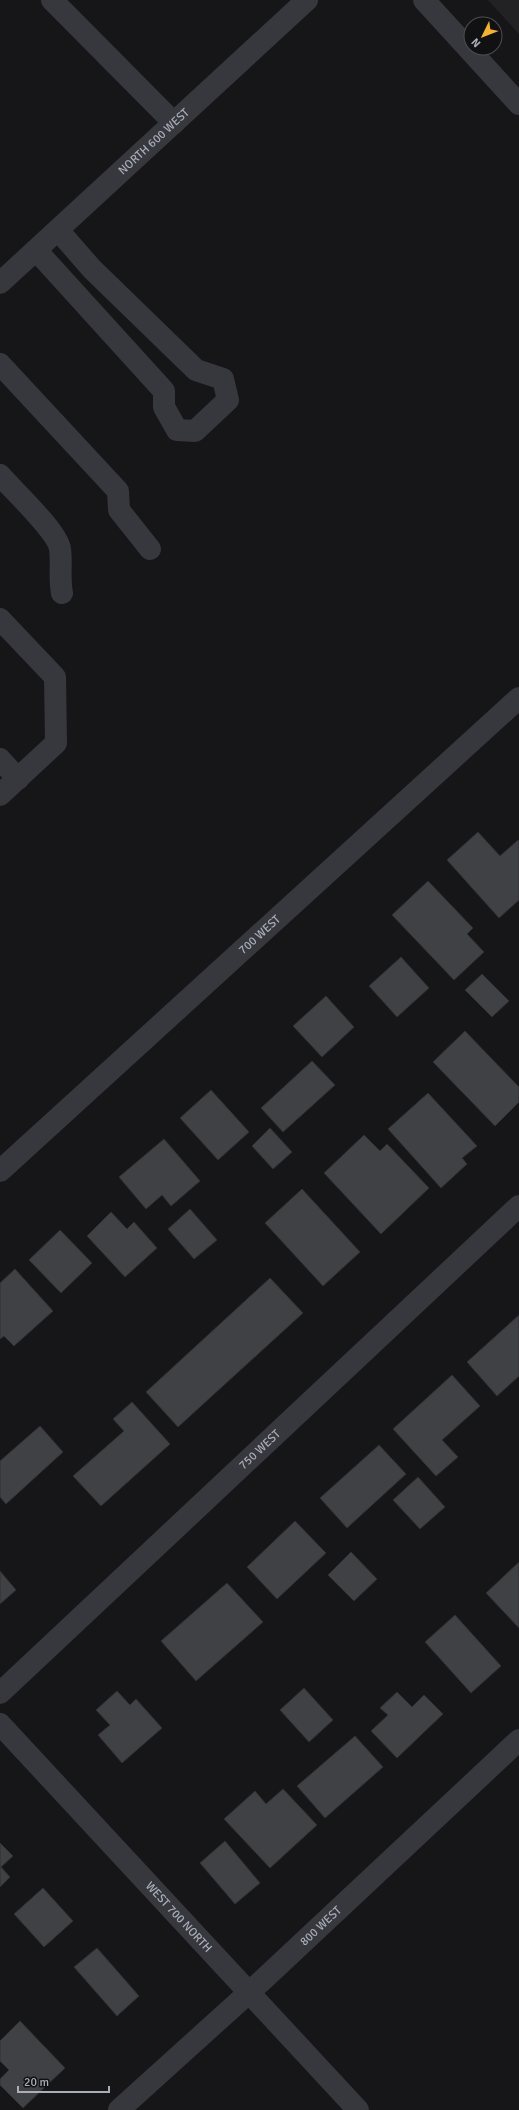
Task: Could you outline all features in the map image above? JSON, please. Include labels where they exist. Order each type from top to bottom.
[{"type":"street","points":[[52,0],[174,123]]},
{"type":"street","name":"NORTH 600 WEST","points":[[0,284],[307,0]]},
{"type":"street","points":[[424,0],[519,104]]},
{"type":"street","points":[[36,250],[164,391],[164,407],[177,430],[195,431],[228,400],[223,379],[196,370],[92,270],[58,230]]},
{"type":"street","points":[[0,364],[118,491],[118,510],[150,549]]},
{"type":"street","points":[[0,475],[52,533],[60,548],[59,578],[62,592]]},
{"type":"street","points":[[0,619],[55,677],[56,743],[0,795]]},
{"type":"street","name":"700 WEST","points":[[0,1171],[519,698]]},
{"type":"street","points":[[0,759],[18,779]]},
{"type":"street","name":"750 WEST","points":[[0,1693],[519,1206]]},
{"type":"street","name":"WEST 700 NORTH","points":[[0,1724],[358,2110]]},
{"type":"street","name":"800 WEST","points":[[119,2110],[519,1740]]},
{"type":"shaded area","points":[[488,0],[519,0],[519,34],[503,16]]},
{"type":"building","points":[[478,832],[500,856],[518,840],[519,841],[519,900],[499,918],[447,860]]},
{"type":"building","points":[[428,881],[473,928],[467,934],[484,952],[454,980],[392,915]]},
{"type":"building","points":[[401,957],[429,988],[397,1017],[369,986]]},
{"type":"building","points":[[482,974],[509,1001],[492,1017],[465,990]]},
{"type":"building","points":[[326,996],[354,1027],[322,1057],[293,1026]]},
{"type":"building","points":[[465,1031],[519,1087],[519,1102],[495,1126],[433,1062]]},
{"type":"building","points":[[312,1061],[335,1085],[283,1132],[261,1108]]},
{"type":"building","points":[[211,1090],[249,1132],[218,1160],[180,1118]]},
{"type":"building","points":[[428,1093],[477,1146],[462,1158],[467,1164],[441,1188],[388,1129]]},
{"type":"building","points":[[270,1128],[292,1152],[273,1169],[252,1146]]},
{"type":"building","points":[[364,1135],[380,1151],[387,1144],[429,1188],[381,1234],[324,1173]]},
{"type":"building","points":[[164,1139],[200,1181],[171,1206],[162,1195],[146,1209],[119,1177]]},
{"type":"building","points":[[302,1189],[360,1252],[323,1286],[265,1223]]},
{"type":"building","points":[[190,1209],[217,1240],[194,1259],[168,1229]]},
{"type":"building","points":[[111,1212],[127,1229],[134,1222],[157,1248],[125,1277],[87,1236]]},
{"type":"building","points":[[60,1230],[92,1263],[61,1293],[29,1260]]},
{"type":"building","points":[[15,1269],[53,1311],[14,1346],[4,1336],[0,1339],[0,1283]]},
{"type":"building","points":[[270,1278],[303,1313],[178,1427],[146,1392]]},
{"type":"building","points":[[519,1315],[519,1376],[497,1396],[467,1362]]},
{"type":"building","points":[[452,1375],[480,1406],[442,1440],[458,1457],[436,1476],[393,1429]]},
{"type":"building","points":[[132,1402],[170,1444],[101,1506],[73,1476],[124,1431],[113,1419]]},
{"type":"building","points":[[40,1426],[63,1452],[6,1504],[0,1497],[0,1461]]},
{"type":"building","points":[[379,1445],[406,1474],[347,1528],[320,1498]]},
{"type":"building","points":[[418,1477],[445,1507],[420,1529],[393,1500]]},
{"type":"building","points":[[295,1521],[326,1553],[277,1599],[247,1567]]},
{"type":"building","points":[[351,1552],[377,1579],[354,1601],[328,1575]]},
{"type":"building","points":[[519,1562],[519,1628],[486,1593]]},
{"type":"building","points":[[0,1571],[16,1590],[0,1604]]},
{"type":"building","points":[[227,1583],[263,1622],[196,1681],[161,1641]]},
{"type":"building","points":[[455,1615],[501,1666],[471,1693],[425,1642]]},
{"type":"building","points":[[304,1688],[333,1720],[309,1742],[280,1710]]},
{"type":"building","points":[[117,1691],[130,1705],[136,1699],[162,1728],[122,1763],[98,1735],[110,1725],[96,1710]]},
{"type":"building","points":[[397,1692],[412,1707],[424,1695],[443,1714],[397,1758],[371,1731],[388,1715],[380,1708]]},
{"type":"building","points":[[355,1736],[383,1767],[325,1818],[297,1786]]},
{"type":"building","points":[[283,1789],[317,1825],[270,1868],[224,1819],[255,1791],[266,1804]]},
{"type":"building","points":[[225,1841],[260,1883],[235,1904],[200,1863]]},
{"type":"building","points":[[0,1843],[13,1856],[1,1867],[10,1877],[0,1887]]},
{"type":"building","points":[[43,1888],[73,1921],[44,1947],[14,1914]]},
{"type":"building","points":[[97,1948],[139,1996],[117,2016],[74,1967]]},
{"type":"building","points":[[20,2021],[65,2068],[23,2108],[0,2085],[0,2079],[9,2070],[0,2061],[0,2041]]}]
